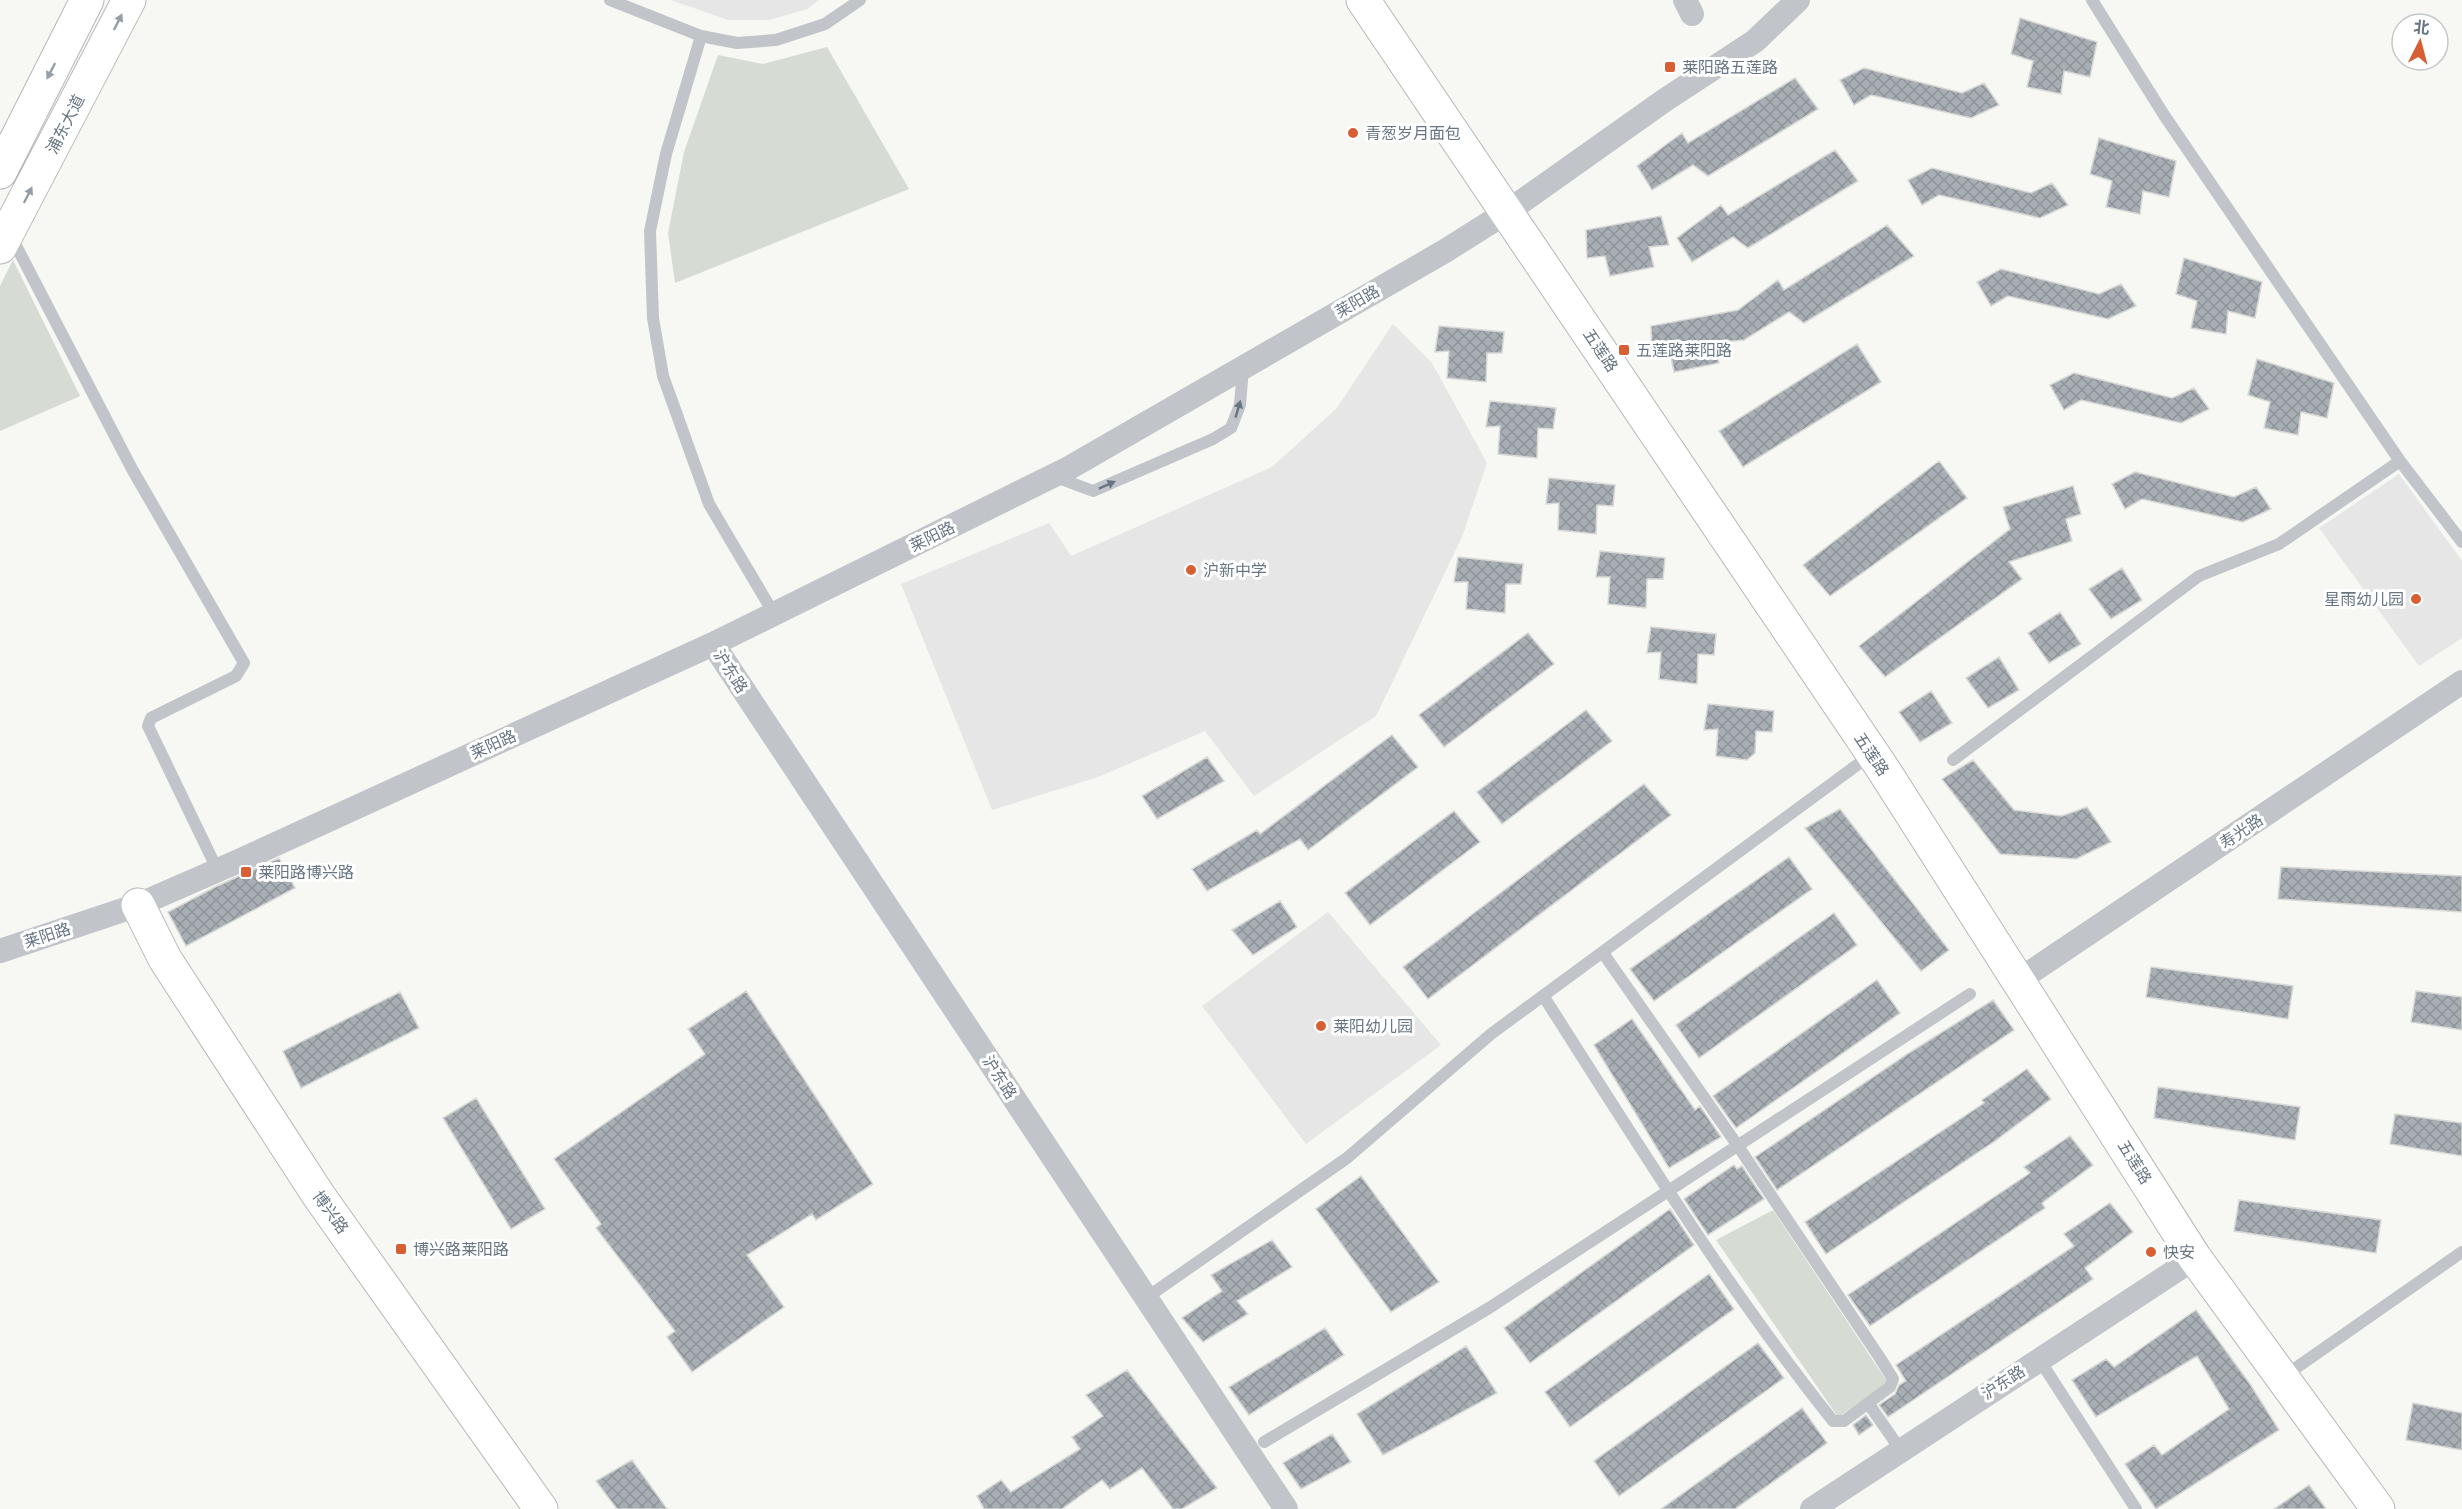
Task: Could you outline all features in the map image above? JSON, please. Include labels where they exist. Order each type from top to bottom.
[{"type":"street","points":[[0,172],[87,0]]},
{"type":"street","name":"浦东大道","points":[[5,239],[129,0]]},
{"type":"street","name":"五莲路","points":[[1363,0],[1872,754],[2019,980],[2195,1258],[2378,1509]]},
{"type":"street","name":"莱阳路","points":[[0,951],[138,905],[713,644],[1053,476],[1445,251],[1507,212],[1665,100],[1755,41],[1798,0]]},
{"type":"street","name":"沪东路","points":[[713,644],[1286,1509]]},
{"type":"street","name":"寿光路","points":[[2019,980],[2462,681]]},
{"type":"street","name":"博兴路","points":[[138,905],[165,959],[319,1196],[541,1509]]},
{"type":"street","name":"沪东路","points":[[1812,1509],[1900,1449],[2195,1258]]},
{"type":"lane","points":[[610,0],[701,36],[736,43],[776,40],[825,24],[861,0]]},
{"type":"lane","points":[[2092,0],[2164,116],[2400,461],[2462,542]]},
{"type":"lane","points":[[701,36],[666,154],[650,231],[653,318],[663,376],[709,504],[774,614]]},
{"type":"lane","points":[[5,239],[132,469],[244,663],[236,676],[151,718],[148,726],[217,869]]},
{"type":"lane","points":[[1053,476],[1093,491],[1212,439],[1231,428],[1240,405],[1243,368]]},
{"type":"lane","points":[[1953,760],[2199,576],[2279,544],[2400,461]]},
{"type":"lane","points":[[1146,1298],[1347,1158],[1491,1034],[1872,754]]},
{"type":"lane","points":[[1544,996],[1668,1192],[1732,1284],[1833,1421],[1844,1420],[1890,1387],[1893,1379],[1738,1146],[1603,953]]},
{"type":"lane","points":[[1264,1442],[1489,1308],[1970,994]]},
{"type":"lane","points":[[2282,1377],[2462,1252]]},
{"type":"lane","points":[[2039,1359],[2136,1509]]},
{"type":"lane","points":[[1868,1403],[1900,1449]]},
{"type":"shaded area","points":[[671,0],[819,0],[807,9],[769,20],[728,20]]},
{"type":"shaded area","points":[[827,47],[909,189],[675,283],[668,233],[684,152],[718,55],[763,64]]},
{"type":"shaded area","points":[[13,260],[80,396],[0,431],[0,286]]},
{"type":"shaded area","name":"沪新中学","points":[[1393,324],[1432,363],[1487,463],[1462,537],[1376,716],[1254,796],[1205,731],[1098,777],[992,810],[901,584],[1049,523],[1071,556],[1272,467],[1337,408]]},
{"type":"shaded area","name":"星雨幼儿园","points":[[2399,474],[2462,561],[2462,638],[2419,666],[2319,528]]},
{"type":"shaded area","name":"莱阳幼儿园","points":[[1328,912],[1441,1045],[1306,1144],[1202,1006]]},
{"type":"shaded area","points":[[1773,1210],[1888,1383],[1838,1417],[1716,1240]]},
{"type":"building","points":[[2020,18],[2097,42],[2090,77],[2064,71],[2061,94],[2027,87],[2033,61],[2011,54]]},
{"type":"building","points":[[1864,68],[1962,93],[1984,83],[1999,105],[1971,118],[1871,95],[1854,105],[1840,80]]},
{"type":"building","points":[[1795,78],[1818,109],[1708,176],[1693,165],[1652,190],[1637,166],[1682,133],[1688,143]]},
{"type":"building","points":[[2099,138],[2176,161],[2169,197],[2143,191],[2140,214],[2106,207],[2112,181],[2090,174]]},
{"type":"building","points":[[1835,150],[1858,181],[1748,248],[1733,237],[1692,262],[1677,238],[1721,205],[1728,215]]},
{"type":"building","points":[[1932,168],[2031,193],[2052,183],[2068,205],[2040,218],[1939,195],[1922,205],[1908,180]]},
{"type":"building","points":[[1661,216],[1669,245],[1649,247],[1654,267],[1610,276],[1605,256],[1587,258],[1586,230]]},
{"type":"building","points":[[1887,225],[1914,256],[1804,323],[1789,312],[1744,340],[1713,343],[1719,363],[1674,372],[1670,352],[1652,354],[1651,326],[1738,310],[1778,280],[1784,290]]},
{"type":"building","points":[[2184,258],[2262,282],[2255,318],[2228,311],[2226,334],[2191,328],[2197,301],[2176,294]]},
{"type":"building","points":[[2001,269],[2099,294],[2121,284],[2136,306],[2108,319],[2008,296],[1991,306],[1977,282]]},
{"type":"building","points":[[1439,326],[1504,332],[1502,353],[1487,353],[1486,382],[1447,378],[1449,351],[1435,352]]},
{"type":"building","points":[[1857,344],[1881,382],[1743,467],[1719,431]]},
{"type":"building","points":[[2257,359],[2334,383],[2327,418],[2301,412],[2298,435],[2264,428],[2270,402],[2248,395]]},
{"type":"building","points":[[2074,373],[2172,398],[2194,388],[2209,409],[2181,423],[2081,400],[2064,410],[2050,385]]},
{"type":"building","points":[[1490,401],[1556,408],[1553,429],[1538,428],[1537,458],[1498,454],[1500,426],[1486,427]]},
{"type":"building","points":[[1939,461],[1967,498],[1830,596],[1803,565]]},
{"type":"building","points":[[2135,472],[2234,497],[2256,487],[2271,509],[2243,522],[2142,499],[2125,509],[2112,484]]},
{"type":"building","points":[[1549,478],[1615,485],[1613,506],[1597,505],[1596,534],[1558,530],[1559,503],[1546,504]]},
{"type":"building","points":[[2073,486],[2081,514],[2066,519],[2072,541],[2009,562],[2022,579],[1885,677],[1859,646],[2010,529],[2003,507]]},
{"type":"building","points":[[1600,551],[1665,558],[1663,579],[1647,579],[1646,608],[1608,604],[1610,577],[1596,577]]},
{"type":"building","points":[[1458,557],[1523,564],[1521,584],[1506,584],[1505,613],[1466,609],[1468,582],[1454,582]]},
{"type":"building","points":[[2122,568],[2142,600],[2111,619],[2089,589]]},
{"type":"building","points":[[2060,612],[2081,644],[2049,663],[2028,633]]},
{"type":"building","points":[[1651,627],[1716,634],[1714,655],[1698,654],[1697,684],[1659,679],[1661,652],[1647,653]]},
{"type":"building","points":[[1528,633],[1554,664],[1444,747],[1419,715]]},
{"type":"building","points":[[1999,657],[2019,690],[1988,708],[1966,678]]},
{"type":"building","points":[[1931,691],[1952,723],[1920,742],[1899,712]]},
{"type":"building","points":[[1708,704],[1774,711],[1772,732],[1756,731],[1755,753],[1747,760],[1716,756],[1718,729],[1704,730]]},
{"type":"building","points":[[1586,710],[1612,741],[1502,824],[1477,792]]},
{"type":"building","points":[[1392,735],[1418,767],[1308,850],[1300,839],[1207,891],[1192,869],[1257,830],[1260,834]]},
{"type":"building","points":[[1207,757],[1224,781],[1157,819],[1142,796]]},
{"type":"building","points":[[1973,760],[2014,810],[2062,816],[2087,807],[2111,842],[2076,859],[2000,854],[1942,779]]},
{"type":"building","points":[[1644,784],[1671,815],[1428,999],[1403,967]]},
{"type":"building","points":[[1840,809],[1949,950],[1921,971],[1805,828]]},
{"type":"building","points":[[1454,811],[1480,842],[1370,925],[1345,893]]},
{"type":"building","points":[[1789,857],[1812,889],[1654,1001],[1630,969]]},
{"type":"building","points":[[279,858],[295,888],[186,946],[168,912],[215,887]]},
{"type":"building","points":[[2281,867],[2462,876],[2462,912],[2278,899]]},
{"type":"building","points":[[1280,901],[1297,927],[1253,955],[1232,930]]},
{"type":"building","points":[[1834,913],[1857,945],[1699,1058],[1676,1025]]},
{"type":"building","points":[[2151,967],[2293,986],[2288,1019],[2146,997]]},
{"type":"building","points":[[1877,980],[1900,1013],[1736,1128],[1713,1096]]},
{"type":"building","points":[[746,991],[873,1184],[816,1220],[812,1214],[747,1255],[784,1307],[692,1372],[667,1337],[675,1331],[596,1228],[601,1224],[554,1159],[705,1054],[688,1029]]},
{"type":"building","points":[[2416,991],[2462,997],[2462,1030],[2411,1022]]},
{"type":"building","points":[[400,992],[419,1028],[301,1088],[283,1051]]},
{"type":"building","points":[[1993,1000],[2014,1030],[1777,1190],[1755,1157],[1909,1053]]},
{"type":"building","points":[[1632,1019],[1695,1110],[1700,1106],[1721,1137],[1669,1168],[1594,1045]]},
{"type":"building","points":[[2027,1069],[2051,1099],[1995,1141],[1826,1254],[1805,1222],[1984,1103],[1982,1100]]},
{"type":"building","points":[[2158,1087],[2300,1107],[2295,1140],[2154,1118]]},
{"type":"building","points":[[476,1098],[545,1209],[511,1229],[443,1118]]},
{"type":"building","points":[[2395,1114],[2462,1123],[2462,1156],[2390,1144]]},
{"type":"building","points":[[2070,1136],[2093,1165],[2042,1203],[2045,1208],[1870,1326],[1848,1295],[2030,1173],[2024,1167]]},
{"type":"building","points":[[1734,1165],[1737,1169],[1742,1166],[1764,1199],[1708,1235],[1684,1199]]},
{"type":"building","points":[[1361,1176],[1439,1282],[1391,1312],[1316,1209]]},
{"type":"building","points":[[2239,1200],[2381,1220],[2376,1253],[2234,1231]]},
{"type":"building","points":[[2110,1203],[2133,1232],[2085,1268],[2093,1279],[1888,1417],[1879,1405],[1895,1394],[1899,1385],[1906,1381],[1896,1365],[2074,1246],[2064,1234]]},
{"type":"building","points":[[1670,1209],[1694,1245],[1530,1363],[1504,1328]]},
{"type":"building","points":[[1272,1240],[1292,1267],[1237,1301],[1248,1314],[1203,1342],[1182,1318],[1222,1291],[1211,1275]]},
{"type":"building","points":[[1709,1274],[1734,1309],[1570,1427],[1545,1392]]},
{"type":"building","points":[[2196,1310],[2250,1384],[2279,1430],[2156,1509],[2125,1464],[2154,1445],[2162,1455],[2229,1409],[2197,1356],[2096,1417],[2072,1380],[2106,1359],[2114,1367]]},
{"type":"building","points":[[1325,1328],[1344,1355],[1249,1415],[1229,1387]]},
{"type":"building","points":[[1758,1343],[1784,1378],[1619,1496],[1594,1461]]},
{"type":"building","points":[[1466,1346],[1497,1393],[1383,1455],[1357,1414]]},
{"type":"building","points":[[1127,1370],[1217,1488],[1182,1509],[1173,1509],[1142,1468],[1110,1489],[1102,1480],[1062,1509],[984,1509],[977,1496],[1001,1480],[1011,1492],[1080,1449],[1072,1437],[1103,1416],[1086,1395]]},
{"type":"building","points":[[2413,1403],[2462,1413],[2462,1450],[2406,1440]]},
{"type":"building","points":[[1802,1408],[1827,1443],[1735,1509],[1661,1509]]},
{"type":"building","points":[[1866,1415],[1873,1425],[1859,1435],[1853,1425]]},
{"type":"building","points":[[1332,1434],[1351,1462],[1301,1489],[1283,1463]]},
{"type":"building","points":[[632,1460],[667,1509],[617,1509],[596,1481]]},
{"type":"building","points":[[2309,1485],[2326,1509],[2274,1509]]},
{"type":"place","name":"莱阳路五莲路","points":[[1670,67]]},
{"type":"place","name":"青葱岁月面包","points":[[1353,133]]},
{"type":"place","name":"五莲路莱阳路","points":[[1624,350]]},
{"type":"place","name":"沪新中学","points":[[1191,570]]},
{"type":"place","name":"星雨幼儿园","points":[[2416,599]]},
{"type":"place","name":"莱阳路博兴路","points":[[246,872]]},
{"type":"place","name":"莱阳幼儿园","points":[[1321,1026]]},
{"type":"place","name":"博兴路莱阳路","points":[[401,1249]]},
{"type":"place","name":"快安","points":[[2151,1252]]}]
